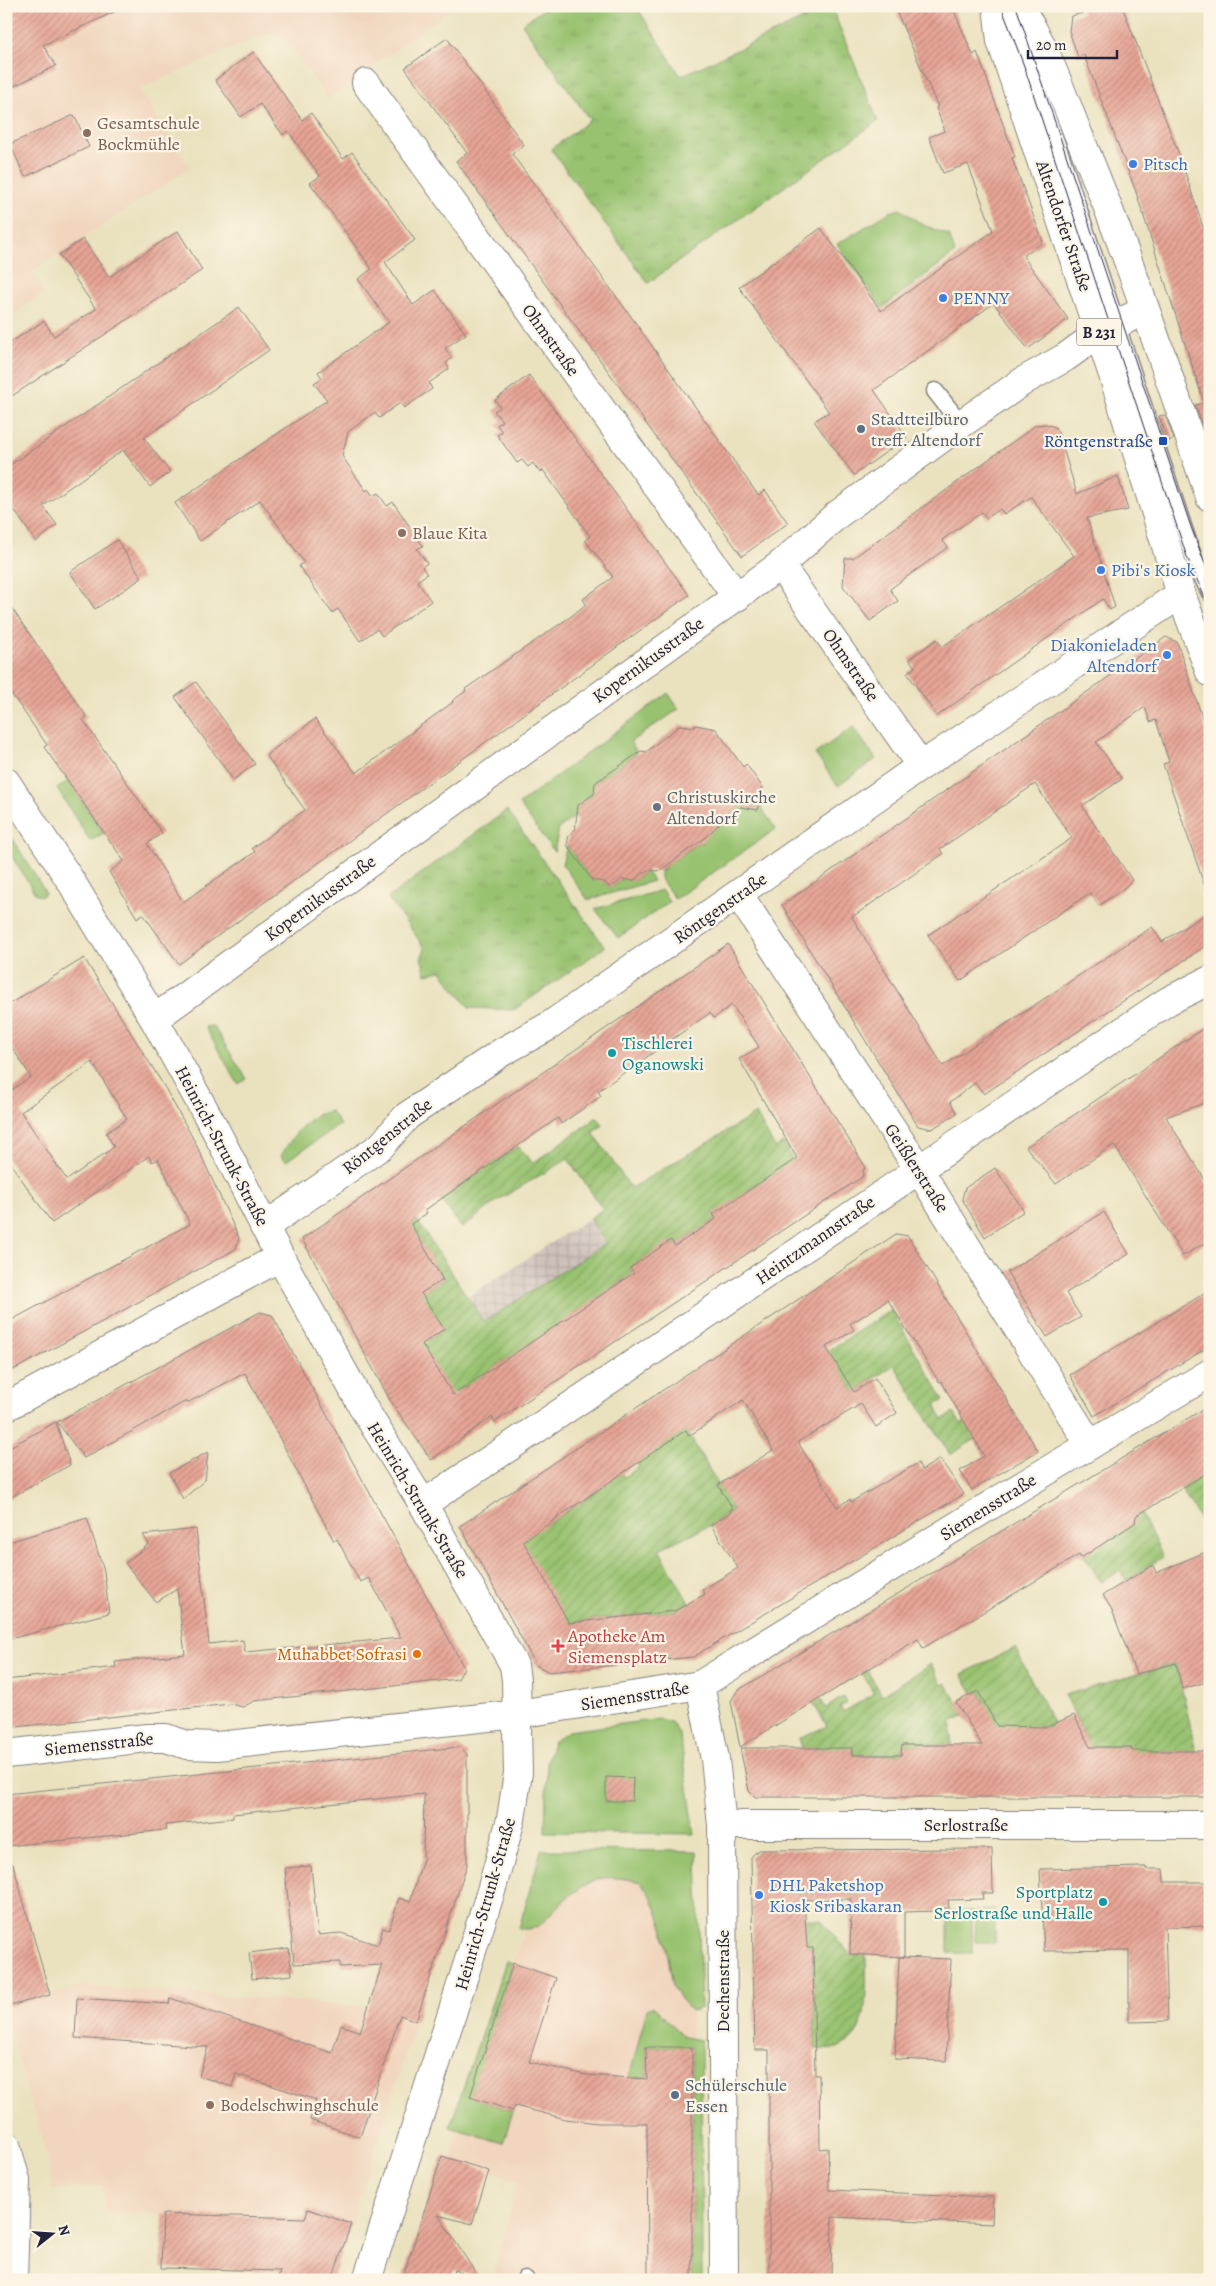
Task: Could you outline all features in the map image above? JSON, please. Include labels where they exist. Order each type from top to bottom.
[{"type":"street","name":"Altendorfer Straße","points":[[997,6],[1002,41],[1108,328],[1181,594],[1210,672]]},
{"type":"street","name":"B 231","points":[[1018,6],[1032,30],[1056,81],[1116,227],[1210,497]]},
{"type":"street","name":"Ohmstraße","points":[[366,83],[736,597]]},
{"type":"street","name":"Kopernikusstraße","points":[[154,1018],[701,620],[780,565],[837,515],[961,424],[1025,380],[1066,357],[1108,328],[1145,310]]},
{"type":"street","name":"Ohmstraße","points":[[780,565],[921,766]]},
{"type":"street","name":"Röntgenstraße","points":[[264,1227],[381,1146],[407,1116],[502,1052],[549,1026],[921,766],[1181,594]]},
{"type":"street","name":"Heinrich-Strunk-Straße","points":[[6,782],[72,883],[154,1018],[215,1129],[280,1258],[364,1409],[423,1504],[514,1666],[518,1714],[518,1773],[511,1819],[492,1891],[367,2280]]},
{"type":"street","name":"Geißlerstraße","points":[[739,895],[918,1168],[1090,1445]]},
{"type":"street","name":"Heintzmannstraße","points":[[423,1504],[1168,1001],[1210,980]]},
{"type":"street","points":[[6,1407],[280,1258]]},
{"type":"street","name":"Siemensstraße","points":[[6,1754],[147,1738],[166,1738],[187,1745],[217,1746],[518,1714],[700,1685],[1210,1373]]},
{"type":"street","name":"Dechenstraße","points":[[700,1685],[715,1759],[722,1825],[724,2280]]},
{"type":"street","name":"Serlostraße","points":[[722,1825],[1210,1825]]},
{"type":"street","points":[[6,2145],[16,2180],[13,2280]]},
{"type":"lane","points":[[1007,6],[1061,156],[1108,328],[1195,562],[1210,593]]},
{"type":"lane","points":[[935,390],[961,424]]},
{"type":"shaded area","name":"Gesamtschule Bockmühle","points":[[6,6],[456,6],[328,99],[289,42],[280,35],[270,32],[139,89],[190,168],[32,271],[44,293],[6,319]]},
{"type":"shaded area","points":[[590,1218],[606,1243],[483,1322],[467,1297]]},
{"type":"shaded area","points":[[694,1858],[691,2009],[692,2280],[492,2280],[518,2181],[450,2158],[547,1860]]},
{"type":"shaded area","name":"Bodelschwinghschule","points":[[84,1986],[375,2007],[416,2021],[351,2224],[308,2209],[272,2217],[106,2212],[102,2185],[52,2190],[49,2163],[6,2017],[6,2007]]},
{"type":"green space","points":[[548,6],[636,6],[681,76],[831,6],[878,121],[648,283],[551,149],[590,120],[522,24]]},
{"type":"green space","points":[[900,209],[923,225],[949,235],[955,253],[882,308],[837,244],[890,212]]},
{"type":"green space","points":[[668,693],[679,709],[630,742],[636,750],[635,755],[600,780],[596,779],[595,783],[601,787],[577,815],[559,828],[554,852],[519,804]]},
{"type":"green space","points":[[853,727],[876,759],[838,786],[815,754]]},
{"type":"green space","points":[[68,781],[104,833],[90,841],[57,789]]},
{"type":"green space","points":[[744,805],[759,805],[776,829],[675,899],[660,878],[660,871],[664,871],[664,867],[700,842],[703,843],[704,839],[700,838],[737,806],[739,809]]},
{"type":"green space","points":[[507,810],[605,947],[514,1010],[469,1008],[441,971],[426,974],[421,958],[425,948],[388,898]]},
{"type":"green space","points":[[6,828],[44,890],[45,894],[42,896],[36,895],[6,847]]},
{"type":"green space","points":[[567,845],[592,880],[603,880],[610,888],[623,878],[633,881],[646,871],[653,881],[588,900],[562,864]]},
{"type":"green space","points":[[662,890],[669,902],[618,938],[595,909]]},
{"type":"green space","points":[[213,1026],[247,1079],[238,1084],[205,1027]]},
{"type":"green space","points":[[331,1111],[340,1125],[286,1161],[281,1156],[301,1128],[322,1113]]},
{"type":"green space","points":[[756,1114],[775,1148],[783,1143],[794,1161],[714,1214],[716,1219],[675,1246],[671,1241],[630,1268],[633,1274],[470,1384],[448,1395],[423,1356],[420,1338],[429,1340],[444,1329],[434,1315],[395,1310],[443,1280],[430,1257],[395,1236],[417,1220],[484,1322],[606,1243],[590,1218],[603,1209],[568,1159],[498,1200],[462,1228],[440,1199],[518,1146],[533,1163],[597,1117],[603,1125],[593,1133],[631,1188]]},
{"type":"green space","points":[[891,1310],[944,1400],[935,1406],[943,1419],[954,1413],[961,1424],[985,1410],[993,1428],[950,1455],[894,1365],[854,1392],[846,1380],[762,1432],[743,1400],[786,1372],[789,1376]]},
{"type":"green space","points":[[686,1430],[733,1509],[711,1525],[659,1549],[690,1605],[675,1611],[567,1623],[518,1540],[571,1509],[620,1472],[624,1477],[639,1467],[636,1461]]},
{"type":"green space","points":[[1202,1471],[1210,1482],[1210,1526],[1204,1526],[1172,1475]]},
{"type":"green space","points":[[1129,1509],[1141,1513],[1163,1557],[1126,1581],[1120,1571],[1101,1582],[1082,1552],[1135,1523]]},
{"type":"green space","points":[[1015,1648],[1064,1744],[995,1741],[979,1704],[984,1701],[978,1691],[973,1693],[962,1674]]},
{"type":"green space","points":[[1176,1663],[1196,1751],[1132,1753],[1131,1747],[1086,1747],[1086,1738],[1065,1695]]},
{"type":"green space","points":[[931,1664],[942,1685],[946,1683],[965,1716],[952,1720],[951,1745],[902,1745],[901,1755],[852,1755],[852,1749],[802,1748],[799,1738],[827,1726],[813,1703],[820,1698],[826,1708],[843,1697],[847,1703],[840,1707],[843,1712],[874,1694],[862,1673],[867,1670],[882,1695]]},
{"type":"green space","points":[[660,1719],[671,1722],[680,1735],[695,1834],[545,1832],[547,1762],[553,1742],[568,1731]]},
{"type":"green space","points":[[541,1850],[697,1851],[701,2008],[691,2011],[680,1999],[673,1986],[663,1927],[652,1898],[641,1882],[603,1878],[591,1882],[559,1905],[538,1926],[526,1929],[519,1928]]},
{"type":"green space","points":[[995,1909],[995,1943],[975,1942],[976,1911]]},
{"type":"green space","points":[[948,1911],[972,1911],[972,1953],[948,1953]]},
{"type":"green space","points":[[797,1918],[821,1920],[850,1954],[866,1955],[865,2005],[862,2020],[857,2033],[847,2043],[834,2049],[815,2049],[813,1948],[807,1948]]},
{"type":"green space","points":[[506,1961],[513,1963],[471,2097],[513,2111],[503,2143],[450,2127]]},
{"type":"green space","points":[[653,2006],[684,2037],[701,2040],[702,2280],[692,2280],[692,2047],[646,2047],[647,2077],[629,2078],[647,2009]]},
{"type":"building","points":[[6,6],[127,6],[43,45],[56,66],[6,90]]},
{"type":"building","points":[[894,6],[952,6],[973,55],[977,52],[1015,157],[1012,158],[1043,242],[1023,256],[1068,319],[1028,349],[994,303],[874,390],[907,437],[854,475],[814,421],[829,412],[739,287],[821,228],[881,311],[993,231],[968,164],[943,173],[929,137],[945,131],[936,108],[938,107]]},
{"type":"building","points":[[1081,6],[1122,6],[1180,157],[1203,227],[1210,221],[1210,428],[1204,430],[1195,405],[1204,403],[1135,189],[1084,55],[1078,57],[1069,31],[1071,16],[1083,13]]},
{"type":"building","points":[[447,38],[524,145],[512,154],[758,495],[765,490],[788,523],[742,556],[456,161],[467,153],[405,68]]},
{"type":"building","points":[[253,52],[302,120],[311,113],[343,159],[352,152],[415,240],[385,262],[413,305],[435,290],[466,334],[445,348],[452,358],[446,363],[449,369],[429,383],[432,389],[404,408],[400,403],[379,418],[375,412],[348,432],[342,456],[366,491],[368,489],[373,496],[378,493],[387,506],[393,502],[423,546],[417,549],[427,563],[422,567],[427,574],[417,581],[431,601],[382,636],[377,629],[360,641],[338,609],[332,613],[299,566],[304,562],[260,500],[200,541],[175,503],[327,400],[314,383],[322,378],[318,372],[389,322],[358,279],[372,269],[310,183],[320,176],[288,131],[283,135],[260,104],[241,117],[215,80]]},
{"type":"building","points":[[74,115],[89,147],[25,177],[10,144]]},
{"type":"building","points":[[178,231],[202,270],[6,400],[6,345],[44,321],[54,336],[96,309],[59,255],[83,239],[109,277]]},
{"type":"building","points":[[239,307],[269,350],[144,438],[170,472],[150,487],[123,450],[43,506],[57,525],[36,542],[6,498],[6,468]]},
{"type":"building","points":[[529,375],[689,595],[179,964],[143,914],[137,918],[109,872],[124,861],[44,747],[47,745],[6,686],[6,600],[87,717],[83,720],[162,833],[147,844],[183,902],[255,852],[252,848],[305,810],[266,755],[315,719],[356,773],[453,702],[466,691],[465,689],[573,615],[586,604],[583,599],[613,577],[585,540],[590,536],[543,470],[540,473],[533,463],[528,467],[522,460],[517,463],[497,435],[502,432],[497,425],[502,421],[494,411],[500,407],[495,400]]},
{"type":"building","points":[[1165,415],[1174,439],[1168,441],[1159,416]]},
{"type":"building","points":[[1046,424],[1055,427],[1058,432],[1077,494],[1118,476],[1128,510],[1087,518],[1115,607],[1110,610],[1103,599],[937,716],[907,673],[915,667],[909,659],[937,639],[942,647],[1074,556],[1031,497],[1004,514],[1000,509],[987,518],[982,512],[942,540],[948,547],[890,589],[898,601],[870,621],[843,586],[845,558],[853,558],[1036,425]]},
{"type":"building","points":[[117,540],[142,578],[95,609],[70,572]]},
{"type":"building","points":[[1166,637],[1177,642],[1210,741],[1210,889],[1206,890],[1163,764],[1169,762],[1156,720],[1150,722],[1145,707],[1096,742],[1122,779],[1082,806],[1132,880],[1099,906],[1090,893],[960,981],[928,935],[1072,838],[1035,784],[940,849],[943,854],[852,917],[943,1066],[1152,927],[1162,942],[1210,911],[1210,943],[984,1094],[975,1083],[950,1102],[957,1113],[932,1129],[918,1126],[782,905]]},
{"type":"building","points":[[196,682],[255,764],[233,780],[175,697]]},
{"type":"building","name":"Christuskirche Altendorf","points":[[680,725],[695,727],[696,725],[716,729],[743,767],[746,764],[763,788],[758,810],[741,807],[723,820],[705,838],[659,871],[648,870],[633,881],[622,879],[610,888],[605,882],[592,880],[567,845],[569,835],[575,830],[578,805],[594,794],[595,783],[641,751],[646,752]]},
{"type":"building","points":[[728,944],[865,1166],[862,1177],[495,1422],[492,1417],[431,1460],[390,1400],[302,1239]],"holes":[[[732,1005],[759,1047],[739,1059],[797,1158],[713,1214],[716,1219],[675,1246],[671,1240],[630,1268],[634,1273],[453,1395],[422,1344],[444,1329],[421,1293],[443,1280],[411,1224],[427,1213],[425,1210],[558,1118],[561,1124],[601,1096],[598,1091],[710,1013],[714,1018]]]},
{"type":"building","points":[[84,958],[164,1086],[195,1142],[239,1238],[236,1249],[6,1374],[6,1323],[190,1224],[158,1159],[152,1162],[149,1156],[52,1223],[6,1157],[6,1091],[7,1093],[31,1077],[6,1038],[6,1006]],"holes":[[[92,1062],[127,1119],[106,1133],[114,1147],[67,1180],[21,1112]]]},
{"type":"building","points":[[1210,1024],[1210,1101],[1166,1117],[1210,1188],[1210,1240],[1183,1256],[1114,1145],[1056,1184],[1026,1147]]},
{"type":"building","points":[[995,1168],[1024,1211],[985,1237],[962,1199],[965,1188]]},
{"type":"building","points":[[1104,1212],[1129,1254],[1066,1293],[1081,1317],[1047,1337],[1007,1272]]},
{"type":"building","points":[[896,1234],[908,1236],[1038,1451],[972,1490],[960,1471],[984,1456],[941,1381],[939,1382],[888,1300],[850,1324],[854,1330],[826,1347],[854,1392],[875,1378],[897,1413],[876,1427],[861,1404],[798,1442],[837,1507],[850,1499],[851,1502],[918,1463],[922,1470],[940,1459],[964,1494],[693,1657],[549,1672],[536,1665],[460,1526]],"holes":[[[743,1400],[773,1450],[718,1485],[733,1509],[711,1525],[738,1568],[702,1590],[705,1594],[675,1611],[569,1623],[523,1541],[686,1430],[689,1436]]]},
{"type":"building","points":[[1210,1290],[1210,1346],[1094,1416],[1070,1375]]},
{"type":"building","points":[[260,1312],[272,1315],[428,1599],[464,1668],[458,1679],[254,1701],[243,1707],[230,1704],[6,1728],[6,1680],[116,1667],[115,1662],[185,1654],[177,1589],[156,1602],[125,1563],[149,1544],[143,1535],[196,1529],[209,1644],[243,1640],[245,1652],[401,1638],[369,1578],[360,1582],[337,1539],[334,1541],[245,1373],[187,1403],[186,1401],[84,1458],[57,1422]]},
{"type":"building","points":[[1210,1405],[1210,1471],[1136,1516],[1135,1523],[1081,1558],[1079,1555],[923,1648],[918,1639],[740,1747],[731,1701],[737,1691]]},
{"type":"building","points":[[56,1422],[70,1465],[6,1500],[6,1449]]},
{"type":"building","points":[[208,1452],[205,1480],[183,1499],[169,1473]]},
{"type":"building","points":[[87,1518],[104,1571],[109,1613],[6,1640],[6,1543]]},
{"type":"building","points":[[1210,1550],[1210,1681],[1182,1689],[1176,1663],[1136,1674],[1112,1610],[1103,1595],[1153,1565],[1156,1573]]},
{"type":"building","points":[[978,1691],[997,1726],[1047,1727],[1074,1715],[1090,1747],[1131,1747],[1132,1751],[1210,1751],[1210,1797],[755,1797],[749,1791],[740,1748],[852,1748],[852,1755],[901,1755],[902,1745],[982,1745],[956,1702]]},
{"type":"building","points":[[459,1747],[467,1754],[467,1865],[416,2021],[400,2015],[360,2137],[310,2120],[316,2100],[236,2074],[232,2087],[199,2076],[208,2047],[75,2038],[77,1998],[169,2004],[170,1998],[332,2053],[341,2025],[360,2032],[382,1965],[340,1967],[340,1962],[294,1964],[285,1868],[311,1866],[318,1935],[341,1933],[378,1945],[383,1928],[389,1930],[399,1898],[410,1902],[423,1859],[424,1794],[233,1814],[233,1818],[165,1825],[166,1830],[6,1846],[6,1794]]},
{"type":"building","points":[[606,1777],[633,1778],[632,1801],[606,1801]]},
{"type":"building","points":[[992,1849],[993,1893],[982,1893],[983,1899],[948,1900],[949,1908],[940,1908],[937,1911],[904,1912],[904,1957],[850,1954],[851,1899],[804,1900],[807,1948],[813,1948],[815,2075],[819,2075],[820,2149],[828,2148],[829,2190],[993,2197],[992,2224],[832,2217],[831,2280],[769,2280],[769,2050],[755,2050],[751,1857],[758,1850]]},
{"type":"building","points":[[13,1864],[50,1995],[6,2007],[6,1865]]},
{"type":"building","name":"Sportplatz Serlostraße und Halle","points":[[1146,1867],[1146,1869],[1163,1869],[1164,1882],[1210,1882],[1210,1926],[1165,1927],[1168,2021],[1129,2022],[1129,1950],[1044,1951],[1040,1869]]},
{"type":"building","points":[[289,1948],[292,1975],[252,1979],[249,1953]]},
{"type":"building","points":[[899,1957],[951,1959],[946,2061],[895,2059]]},
{"type":"building","points":[[513,1963],[556,1978],[529,2062],[586,2075],[647,2079],[646,2047],[692,2047],[692,2280],[648,2280],[647,2123],[598,2123],[566,2119],[515,2106],[513,2111],[470,2097]]},
{"type":"building","points":[[442,2156],[489,2171],[472,2224],[438,2215],[479,2278],[454,2270],[451,2280],[402,2280]]},
{"type":"building","points":[[308,2209],[351,2224],[332,2280],[278,2280],[280,2271],[161,2268],[163,2214],[305,2218]]},
{"type":"tram line","points":[[1001,6],[1024,66],[1187,557],[1210,609]]},
{"type":"tram line","points":[[1016,6],[1191,527],[1210,577]]},
{"type":"place","name":"Gesamtschule Bockmühle","points":[[87,133]]},
{"type":"place","name":"Pitsch","points":[[1133,164]]},
{"type":"place","name":"PENNY","points":[[943,298]]},
{"type":"place","name":"Stadtteilbüro treff. Altendorf","points":[[861,429]]},
{"type":"place","name":"Röntgenstraße","points":[[1163,441]]},
{"type":"place","name":"Blaue Kita","points":[[402,533]]},
{"type":"place","name":"Pibi's Kiosk","points":[[1101,570]]},
{"type":"place","name":"Diakonieladen Altendorf","points":[[1167,655]]},
{"type":"place","name":"Christuskirche Altendorf","points":[[657,807]]},
{"type":"place","name":"Tischlerei Oganowski","points":[[612,1053]]},
{"type":"place","name":"Apotheke Am Siemensplatz","points":[[558,1646]]},
{"type":"place","name":"Muhabbet Sofrasi","points":[[417,1654]]},
{"type":"place","name":"DHL Paketshop Kiosk Sribaskaran","points":[[759,1895]]},
{"type":"place","name":"Sportplatz Serlostraße und Halle","points":[[1103,1902]]},
{"type":"place","name":"Schülerschule Essen","points":[[675,2095]]},
{"type":"place","name":"Bodelschwinghschule","points":[[210,2105]]}]
